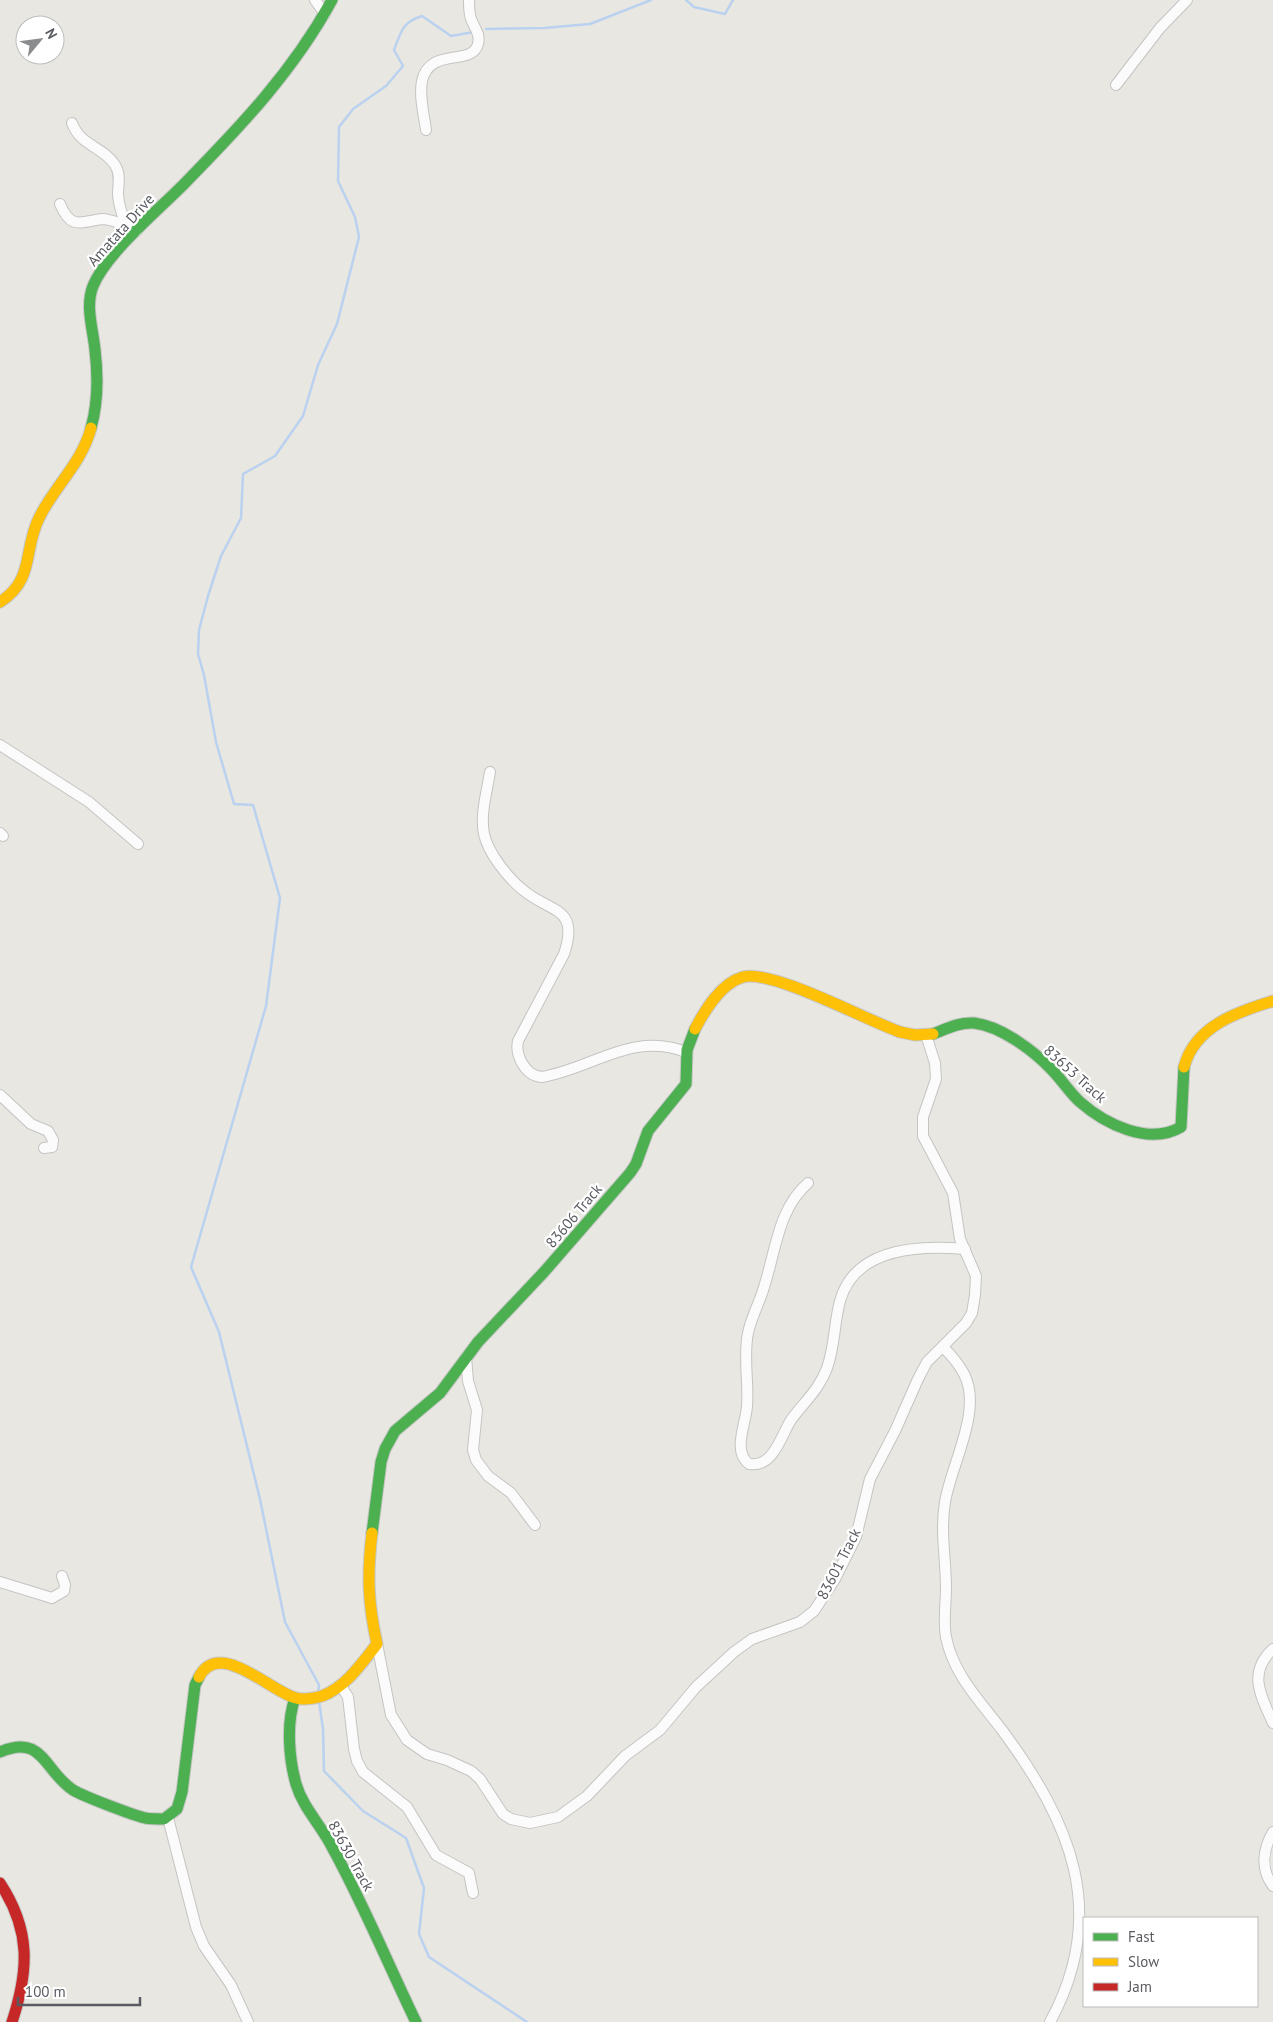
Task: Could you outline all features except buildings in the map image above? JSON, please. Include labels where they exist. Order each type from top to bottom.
[{"type":"street","points":[[315,0],[325,14]]},
{"type":"street","points":[[332,0],[339,0]]},
{"type":"street","name":"Amatata Drive","points":[[0,602],[11,595],[20,585],[28,566],[38,521],[59,485],[74,467],[93,422],[96,376],[91,294],[100,275],[137,231],[279,84],[325,14],[332,0]]},
{"type":"street","points":[[426,130],[422,100],[422,82],[425,73],[438,60],[464,56],[474,51],[479,43],[479,34],[470,17],[469,0]]},
{"type":"street","points":[[1116,85],[1160,28],[1187,0]]},
{"type":"street","points":[[72,122],[81,138],[109,157],[118,170],[118,196],[126,225]]},
{"type":"street","points":[[60,204],[66,216],[74,222],[86,223],[107,220],[126,225],[137,231]]},
{"type":"street","points":[[0,745],[89,802],[138,844]]},
{"type":"street","points":[[490,772],[483,819],[483,832],[489,847],[522,890],[558,910],[569,925],[568,941],[564,954],[518,1041],[517,1048],[522,1064],[531,1074],[542,1077],[643,1044],[665,1045],[686,1052]]},
{"type":"street","name":"83606 Track","points":[[377,1644],[369,1608],[368,1568],[381,1462],[385,1445],[400,1424],[433,1400],[483,1336],[536,1283],[633,1169],[650,1129],[684,1088],[686,1052],[695,1030],[724,987],[730,982],[749,975],[765,977],[814,994],[878,1023],[912,1034],[926,1035]]},
{"type":"street","name":"83653 Track","points":[[926,1035],[965,1022],[986,1026],[1047,1065],[1089,1111],[1125,1129],[1157,1136],[1177,1131],[1181,1127],[1183,1117],[1182,1073],[1188,1054],[1200,1036],[1213,1025],[1230,1016],[1273,1001]]},
{"type":"street","name":"83601 Track","points":[[377,1644],[391,1715],[407,1740],[427,1754],[447,1760],[471,1771],[480,1779],[503,1814],[511,1819],[530,1823],[558,1817],[587,1796],[625,1756],[660,1730],[696,1687],[734,1652],[752,1640],[800,1622],[814,1611],[835,1579],[856,1537],[870,1479],[896,1431],[927,1362],[961,1329],[972,1313],[976,1276],[959,1232],[953,1193],[923,1136],[923,1117],[936,1079],[935,1063],[926,1035]]},
{"type":"street","points":[[0,1095],[31,1124],[46,1130],[51,1135],[53,1140],[52,1147],[44,1148]]},
{"type":"street","points":[[808,1183],[786,1209],[771,1265],[748,1333],[747,1409],[741,1450],[749,1464],[759,1464],[772,1453],[790,1422],[820,1384],[832,1352],[840,1301],[845,1286],[862,1268],[886,1255],[905,1249],[965,1249]]},
{"type":"street","points":[[944,1347],[965,1375],[969,1398],[967,1430],[945,1500],[943,1524],[946,1587],[945,1626],[948,1644],[956,1668],[1010,1741],[1057,1815],[1066,1836],[1078,1890],[1080,1912],[1074,1960],[1064,1995],[1050,2022]]},
{"type":"street","points":[[466,1357],[468,1381],[477,1410],[473,1450],[476,1460],[488,1476],[511,1493],[535,1525]]},
{"type":"street","points":[[0,1582],[52,1598],[64,1591],[65,1585],[62,1576]]},
{"type":"street","points":[[0,1752],[14,1745],[30,1746],[36,1750],[60,1779],[74,1790],[146,1818],[157,1820],[168,1818],[177,1809],[182,1792],[194,1690],[200,1672],[216,1663],[235,1666],[295,1698],[317,1698],[330,1694],[341,1686],[377,1644]]},
{"type":"street","points":[[1273,1649],[1262,1660],[1258,1673],[1260,1692],[1273,1723]]},
{"type":"street","points":[[341,1686],[348,1697],[354,1748],[357,1761],[363,1772],[407,1808],[416,1819],[436,1855],[469,1873],[473,1893]]},
{"type":"street","name":"83630 Track","points":[[295,1698],[291,1709],[290,1748],[296,1784],[304,1804],[332,1846],[416,2022]]},
{"type":"street","points":[[168,1818],[196,1927],[204,1946],[231,1985],[248,2022]]},
{"type":"street","points":[[1273,1832],[1266,1848],[1264,1865],[1273,1886]]},
{"type":"street","points":[[0,1883],[8,1892],[20,1918],[26,1943],[22,1987],[12,2022]]},
{"type":"waterway","points":[[486,29],[544,28],[590,24],[651,0]]},
{"type":"waterway","points":[[686,0],[694,7],[725,14],[733,0]]},
{"type":"waterway","points":[[318,1693],[319,1685],[285,1622],[260,1499],[219,1332],[191,1267],[266,1006],[280,898],[253,805],[234,804],[216,742],[204,675],[198,654],[199,630],[221,556],[241,518],[243,474],[275,456],[303,416],[318,365],[337,324],[359,237],[355,217],[338,181],[339,127],[353,109],[386,86],[403,66],[394,50],[403,29],[410,21],[422,16],[451,36],[474,32]]},
{"type":"waterway","points":[[319,1701],[323,1729],[324,1771],[363,1811],[406,1838],[424,1888],[419,1934],[429,1957],[527,2022]]},
{"type":"traffic: fast","points":[[91,428],[95,409],[97,379],[90,318],[90,301],[93,286],[100,273],[122,245],[207,161],[284,74],[317,26],[332,0]]},
{"type":"traffic: fast","points":[[933,1034],[953,1026],[968,1023],[984,1025],[1006,1034],[1045,1063],[1076,1098],[1090,1110],[1115,1125],[1142,1133],[1155,1134],[1181,1127],[1184,1067]]},
{"type":"traffic: fast","points":[[372,1533],[381,1462],[385,1449],[395,1431],[440,1393],[478,1342],[544,1272],[630,1173],[636,1164],[648,1131],[686,1084],[687,1050],[695,1029]]},
{"type":"traffic: fast","points":[[0,1752],[14,1747],[25,1747],[42,1757],[63,1782],[73,1790],[138,1816],[164,1819],[177,1809],[182,1792],[195,1685],[199,1677]]},
{"type":"traffic: fast","points":[[295,1698],[290,1718],[290,1752],[299,1793],[328,1839],[343,1868],[416,2022]]},
{"type":"traffic: slow","points":[[0,602],[19,584],[24,574],[34,530],[39,518],[75,464],[87,441],[91,428]]},
{"type":"traffic: slow","points":[[695,1029],[714,998],[728,985],[743,977],[757,977],[775,981],[820,997],[900,1032],[915,1035],[933,1034]]},
{"type":"traffic: slow","points":[[1184,1067],[1197,1041],[1208,1031],[1232,1016],[1273,1001]]},
{"type":"traffic: slow","points":[[199,1677],[208,1666],[219,1663],[232,1665],[246,1671],[285,1694],[299,1699],[322,1696],[339,1687],[353,1674],[377,1644],[369,1589],[372,1533]]},
{"type":"traffic: jam","points":[[0,1883],[17,1917],[24,1951],[22,1985],[12,2022]]}]
